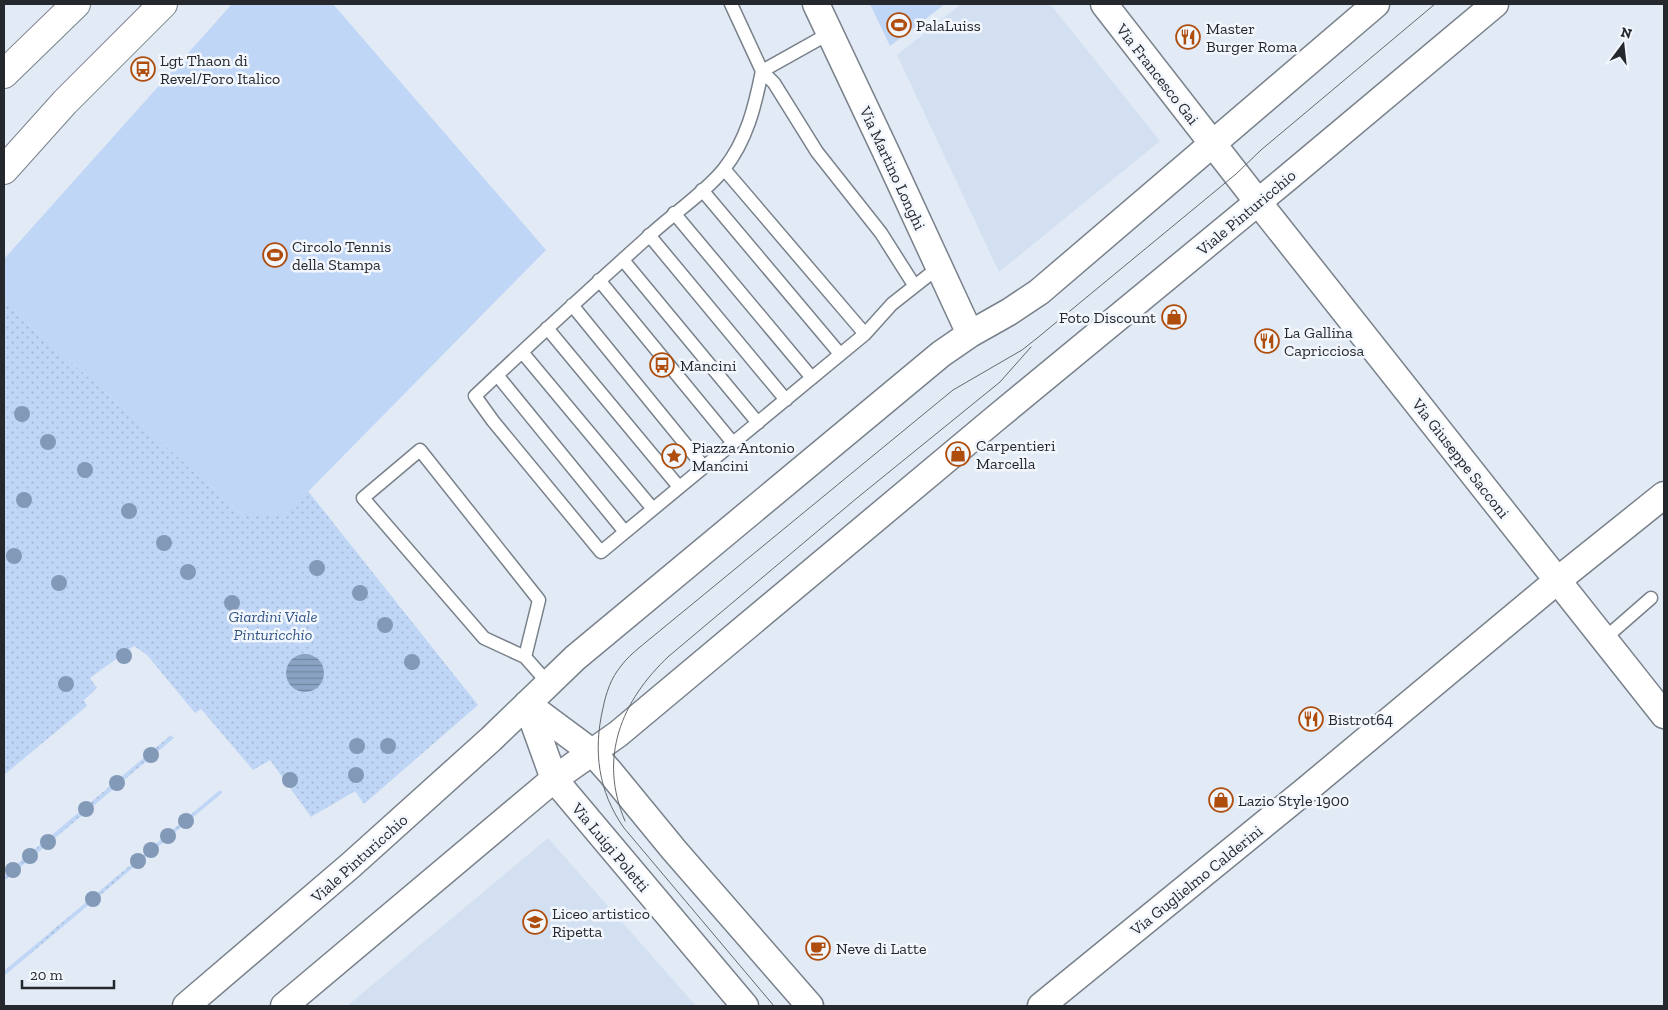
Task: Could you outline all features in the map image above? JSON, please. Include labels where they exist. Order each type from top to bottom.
[{"type":"main road","points":[[4,74],[76,4]]},
{"type":"main road","points":[[4,170],[72,95],[163,4]]},
{"type":"street","name":"Via Martino Longhi","points":[[816,4],[886,150],[970,334]]},
{"type":"street","name":"Via Francesco Gai","points":[[1104,4],[1258,202]]},
{"type":"street","points":[[527,704],[575,658],[941,354],[1039,292],[1376,4]]},
{"type":"street","name":"Viale Pinturicchio","points":[[593,753],[1495,4]]},
{"type":"street","name":"Via Giuseppe Sacconi","points":[[1258,202],[1664,715]]},
{"type":"street","name":"Via Guglielmo Calderini","points":[[1041,1006],[1306,790],[1558,580],[1664,495]]},
{"type":"street","points":[[527,704],[593,753],[674,850],[810,1006]]},
{"type":"street","points":[[527,704],[554,779]]},
{"type":"street","name":"Viale Pinturicchio","points":[[186,1006],[324,889],[527,704]]},
{"type":"street","points":[[284,1006],[554,779],[593,753]]},
{"type":"street","name":"Via Luigi Poletti","points":[[554,779],[744,1006]]},
{"type":"lane","points":[[731,4],[762,71],[774,83],[816,152],[881,233],[914,285]]},
{"type":"lane","points":[[830,33],[762,71],[755,106],[747,130],[724,169],[649,235],[474,396],[601,552],[786,400],[864,334],[892,304],[939,267]]},
{"type":"lane","points":[[724,169],[864,334]]},
{"type":"lane","points":[[702,190],[840,354]]},
{"type":"lane","points":[[674,214],[812,378]]},
{"type":"lane","points":[[649,235],[786,400]]},
{"type":"lane","points":[[623,260],[758,423]]},
{"type":"lane","points":[[600,280],[733,443]]},
{"type":"lane","points":[[572,305],[704,467]]},
{"type":"lane","points":[[547,328],[679,487]]},
{"type":"lane","points":[[522,352],[653,509]]},
{"type":"lane","points":[[497,375],[625,532]]},
{"type":"lane","points":[[525,657],[539,600],[420,450],[363,498],[484,638],[525,657],[548,683]]},
{"type":"lane","points":[[1604,639],[1651,598]]},
{"type":"shaded area","points":[[961,4],[1050,4],[1160,141],[999,272],[897,55]]},
{"type":"shaded area","points":[[305,654],[312,655],[318,660],[323,666],[323,680],[318,686],[312,691],[305,692],[298,691],[292,686],[287,680],[286,673],[287,666],[292,660],[298,655]]},
{"type":"shaded area","name":"Liceo artistico Ripetta","points":[[548,838],[696,1006],[347,1006]]},
{"type":"green space","name":"Circolo Tennis della Stampa","points":[[232,4],[333,4],[546,250],[286,514],[242,514],[4,302],[4,259]]},
{"type":"green space","name":"PalaLuiss","points":[[870,4],[945,4],[890,46]]},
{"type":"green space","name":"Giardini Viale Pinturicchio","points":[[4,302],[242,514],[308,491],[478,705],[364,804],[355,791],[311,817],[270,760],[253,770],[201,709],[195,713],[147,655],[134,646],[90,678],[97,688],[84,700],[87,706],[4,775]]},
{"type":"green space","points":[[171,735],[174,738],[4,881],[4,875]]},
{"type":"green space","points":[[220,790],[222,793],[4,976],[4,971]]},
{"type":"tram line","points":[[774,1006],[624,828],[608,800],[600,770],[598,740],[606,697],[617,671],[627,658],[640,647],[953,390],[1022,350],[1036,339],[1236,174],[1261,150],[1435,4]]},
{"type":"tram line","points":[[625,821],[617,798],[614,753],[627,711],[652,673],[669,656],[857,498],[1000,382],[1031,347]]},
{"type":"place","name":"PalaLuiss","points":[[899,25]]},
{"type":"place","name":"Master Burger Roma","points":[[1188,37]]},
{"type":"place","name":"Lgt Thaon di Revel/Foro Italico","points":[[143,69]]},
{"type":"place","name":"Circolo Tennis della Stampa","points":[[275,255]]},
{"type":"place","name":"Foto Discount","points":[[1174,317]]},
{"type":"place","name":"La Gallina Capricciosa","points":[[1267,341]]},
{"type":"place","name":"Mancini","points":[[662,365]]},
{"type":"place","name":"Carpentieri Marcella","points":[[958,454]]},
{"type":"place","name":"Piazza Antonio Mancini","points":[[674,456]]},
{"type":"place","name":"Bistrot64","points":[[1311,719]]},
{"type":"place","name":"Lazio Style 1900","points":[[1221,800]]},
{"type":"place","name":"Liceo artistico Ripetta","points":[[535,922]]},
{"type":"place","name":"Neve di Latte","points":[[818,948]]}]
